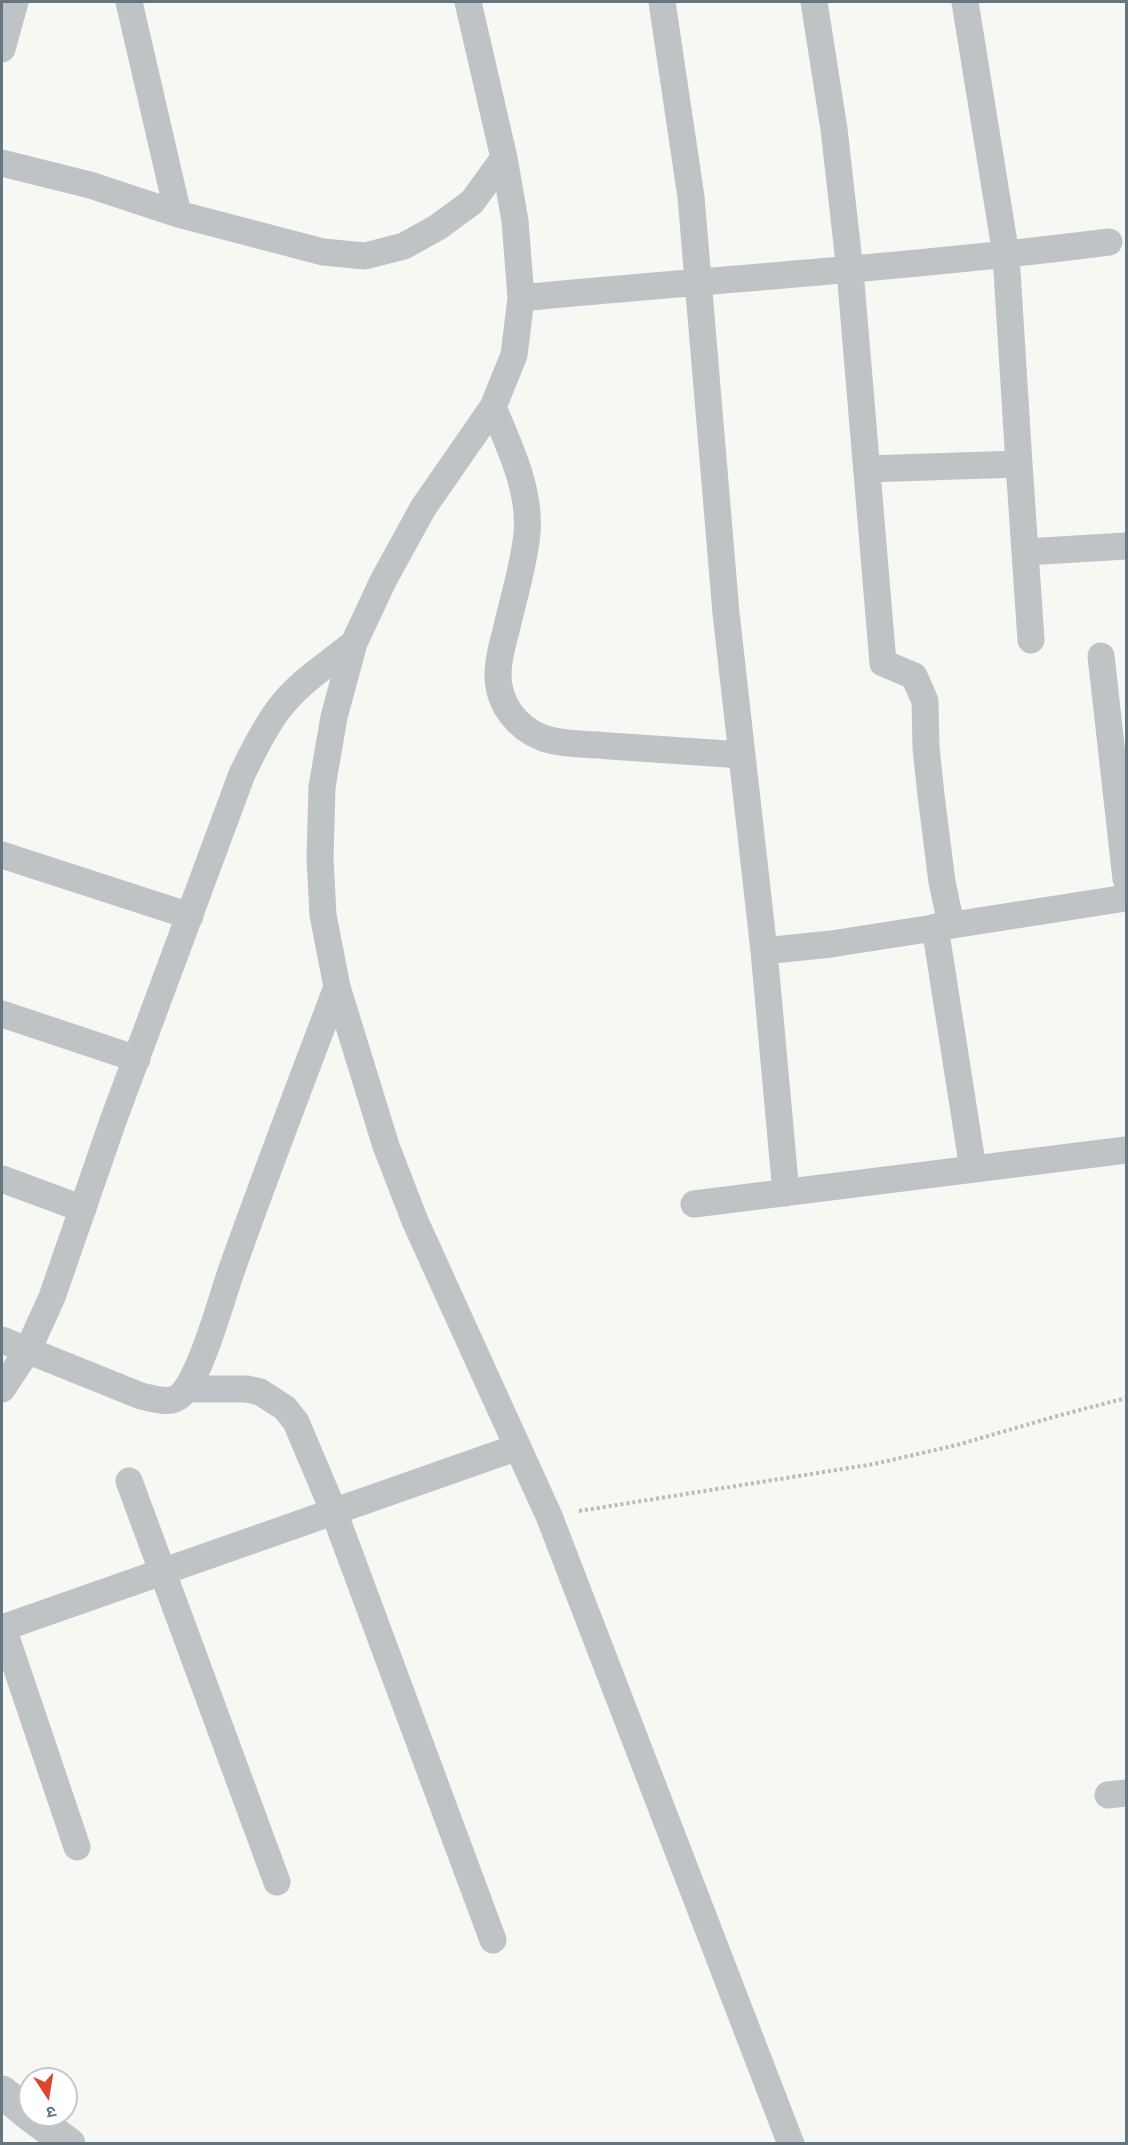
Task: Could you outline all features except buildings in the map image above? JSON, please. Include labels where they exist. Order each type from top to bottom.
[{"type":"street","points":[[2,49],[15,2]]},
{"type":"street","points":[[129,2],[178,214]]},
{"type":"street","points":[[468,2],[504,158],[515,221],[521,298],[514,354],[493,406],[423,508],[383,581],[354,643],[334,717],[322,787],[320,858],[323,915],[337,987],[386,1146],[416,1221],[549,1516],[791,2144]]},
{"type":"street","points":[[662,2],[691,196],[726,613],[764,951],[786,1193]]},
{"type":"street","points":[[814,2],[834,129],[850,271],[883,663],[914,676],[925,701],[926,748],[942,882],[943,926],[973,1169]]},
{"type":"street","points":[[965,2],[1006,255],[1031,640]]},
{"type":"street","points":[[2,163],[90,185],[178,214],[323,252],[365,256],[404,246],[438,227],[472,202],[504,158]]},
{"type":"street","points":[[521,298],[699,281],[850,271],[1109,242]]},
{"type":"street","points":[[493,406],[515,462],[525,504],[527,532],[500,656],[498,677],[509,712],[524,728],[545,738],[575,743],[742,755]]},
{"type":"street","points":[[867,470],[1019,464]]},
{"type":"street","points":[[1025,552],[1126,546]]},
{"type":"street","points":[[2,1389],[28,1350],[52,1297],[242,774],[278,709],[305,681],[354,643]]},
{"type":"street","points":[[1101,656],[1126,879]]},
{"type":"street","points":[[2,855],[190,916]]},
{"type":"street","points":[[764,951],[831,944],[1126,898]]},
{"type":"street","points":[[2,1340],[141,1396],[162,1401],[177,1399],[188,1389],[337,987]]},
{"type":"street","points":[[2,1014],[137,1059]]},
{"type":"street","points":[[694,1204],[1126,1150]]},
{"type":"street","points":[[2,1179],[83,1209]]},
{"type":"street","points":[[188,1389],[247,1389],[260,1392],[285,1408],[296,1422],[334,1512],[493,1940]]},
{"type":"street","points":[[77,1847],[2,1628],[518,1447]]},
{"type":"street","points":[[129,1481],[277,1882]]},
{"type":"street","points":[[2,2092],[18,2105]]},
{"type":"street","points":[[46,2127],[69,2144]]},
{"type":"path","points":[[549,1516],[874,1464],[957,1445],[1126,1398]]}]
